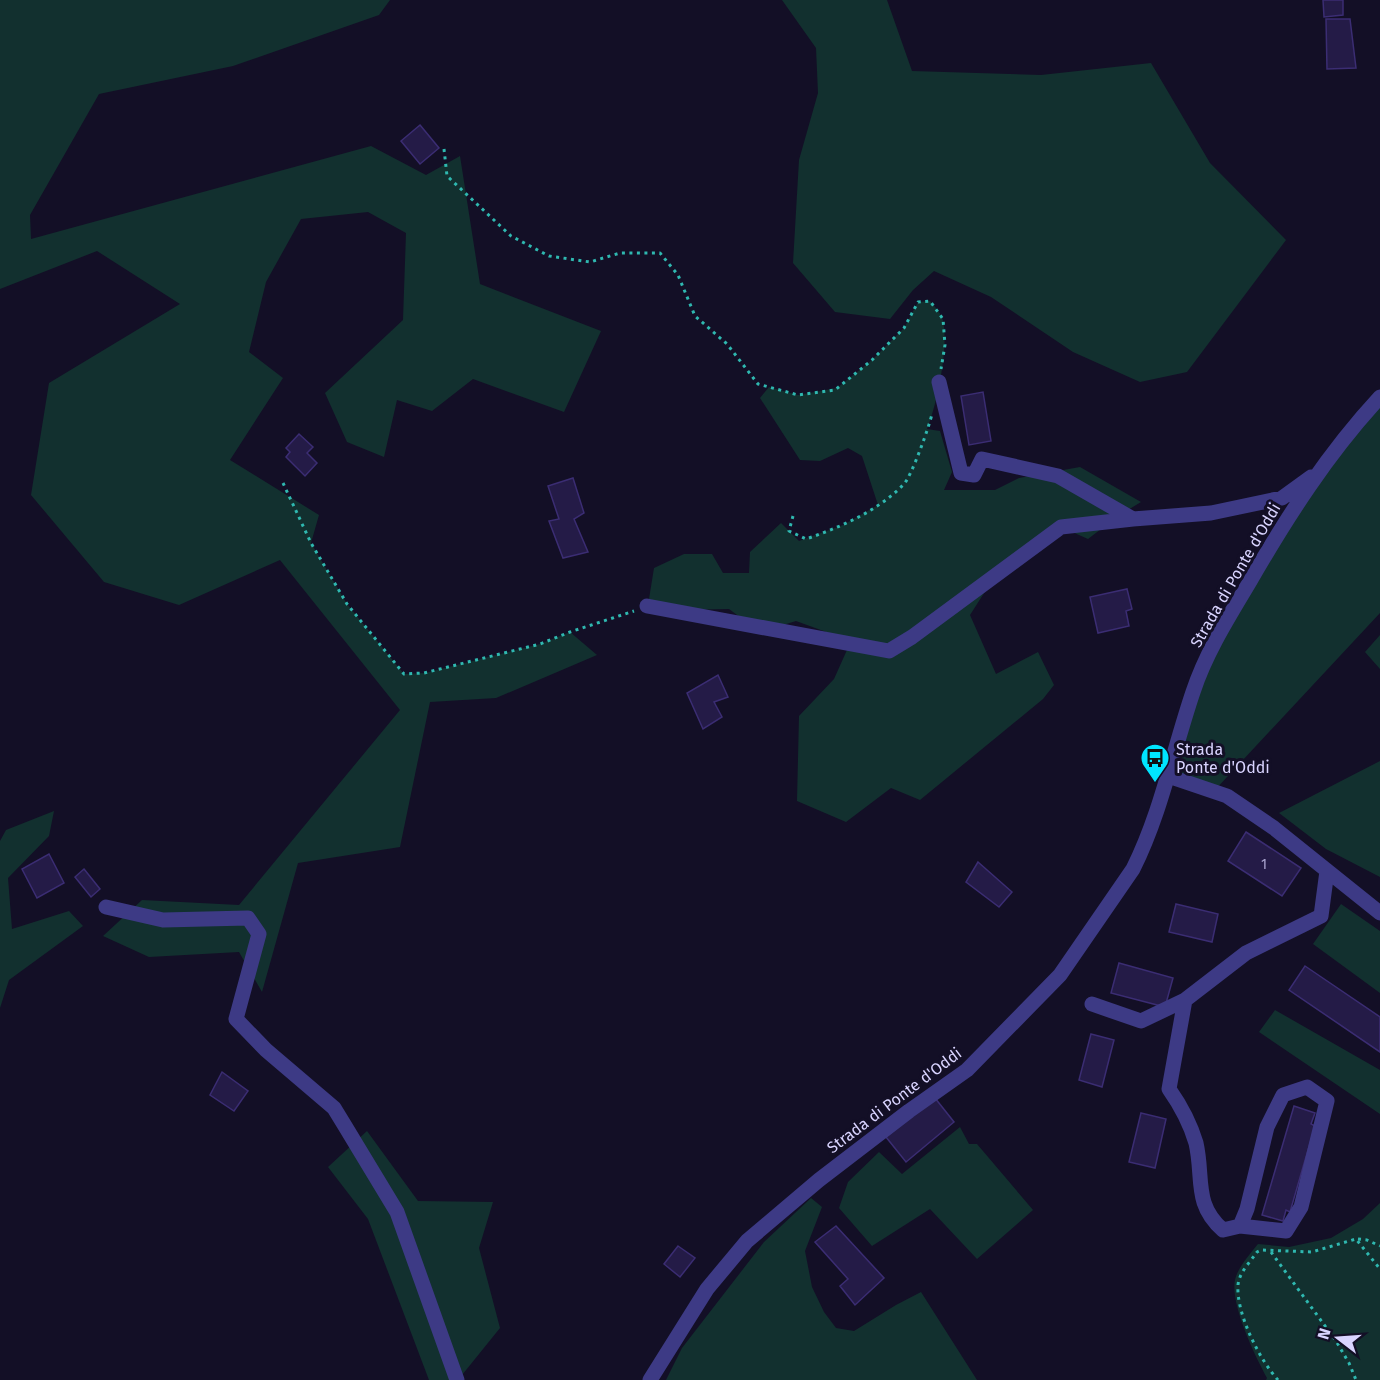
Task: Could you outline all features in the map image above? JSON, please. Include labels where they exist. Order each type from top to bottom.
[{"type":"street","points":[[939,382],[961,473],[974,475],[982,459],[1058,476],[1133,519]]},
{"type":"street","name":"Strada di Ponte d'Oddi","points":[[650,1380],[707,1289],[747,1242],[819,1180],[967,1070],[1060,975],[1133,869],[1143,850],[1193,691],[1211,647],[1318,472],[1380,397]]},
{"type":"street","points":[[647,606],[889,651],[912,637],[1061,527],[1211,513],[1282,498],[1318,472]]},
{"type":"street","points":[[1168,776],[1227,796],[1274,828],[1380,913]]},
{"type":"street","points":[[1092,1004],[1142,1021],[1185,1000],[1246,953],[1321,916],[1327,871]]},
{"type":"street","points":[[106,907],[163,920],[248,918],[259,934],[236,1019],[266,1050],[334,1108],[340,1117],[397,1212],[457,1380]]},
{"type":"street","points":[[1185,1000],[1169,1089],[1185,1112],[1196,1144],[1203,1200],[1211,1219],[1223,1230],[1240,1226],[1286,1231],[1301,1207],[1328,1101],[1307,1087],[1283,1095],[1267,1127],[1247,1209],[1240,1226]]},
{"type":"path","points":[[444,149],[447,176],[511,236],[549,256],[590,262],[620,254],[660,253],[678,275],[695,316],[728,344],[758,384],[798,395],[835,390],[872,360],[904,328],[918,302],[930,301],[943,319],[945,345],[939,382]]},
{"type":"path","points":[[793,516],[789,531],[806,539],[843,525],[878,505],[905,482],[932,412]]},
{"type":"path","points":[[283,483],[311,543],[347,604],[404,674],[424,673],[540,644],[647,606]]},
{"type":"path","points":[[1356,1239],[1380,1269]]},
{"type":"path","points":[[1278,1380],[1254,1346],[1239,1300],[1238,1284],[1241,1275],[1257,1252],[1261,1250],[1312,1252],[1356,1239],[1380,1245]]},
{"type":"path","points":[[1270,1252],[1336,1341],[1356,1380]]},
{"type":"green space","points":[[0,0],[390,0],[379,15],[233,66],[99,94],[30,215],[31,239],[371,146],[426,175],[460,156],[480,284],[601,331],[564,412],[473,379],[432,411],[397,400],[384,457],[347,442],[325,393],[403,320],[406,233],[368,212],[301,219],[266,282],[249,352],[283,378],[230,460],[319,515],[311,543],[347,604],[404,674],[425,673],[540,644],[570,632],[597,655],[496,698],[430,702],[400,847],[298,863],[262,992],[239,952],[149,957],[103,936],[142,900],[239,905],[400,710],[280,560],[179,605],[104,582],[31,495],[49,383],[180,304],[97,251],[0,289]]},
{"type":"green space","points":[[782,0],[887,0],[912,71],[1041,75],[1151,63],[1210,163],[1286,240],[1187,372],[1140,382],[1073,352],[991,297],[934,271],[913,290],[890,319],[835,312],[793,263],[799,160],[818,93],[816,48]]},
{"type":"green space","points":[[930,301],[942,318],[944,345],[935,406],[927,429],[940,431],[952,472],[944,490],[995,490],[1019,478],[1080,467],[1141,502],[1088,539],[1061,527],[995,576],[970,615],[996,674],[1038,652],[1054,685],[1043,699],[920,800],[891,788],[846,822],[797,801],[799,716],[834,679],[851,641],[796,621],[760,632],[729,609],[678,610],[649,599],[654,568],[684,554],[712,554],[723,573],[749,573],[750,552],[781,523],[799,541],[843,525],[878,505],[862,456],[848,448],[820,461],[800,460],[760,398],[769,387],[798,395],[837,388],[872,360],[904,328],[918,302]]},
{"type":"green space","points":[[1380,397],[1380,613],[1214,791],[1168,776],[1193,691],[1274,541]]},
{"type":"green space","points":[[1380,635],[1380,669],[1365,652]]},
{"type":"green space","points":[[1380,761],[1380,877],[1326,849],[1279,813]]},
{"type":"green space","points":[[54,811],[49,836],[8,878],[12,929],[69,911],[83,926],[9,980],[0,1008],[0,841],[6,830]]},
{"type":"green space","points":[[1341,904],[1380,931],[1380,993],[1313,944]]},
{"type":"green space","points":[[1275,1010],[1380,1070],[1380,1114],[1259,1032]]},
{"type":"green space","points":[[960,1127],[969,1144],[977,1144],[1033,1210],[977,1259],[930,1209],[872,1246],[839,1208],[848,1182],[879,1152],[902,1174]]},
{"type":"green space","points":[[367,1131],[418,1201],[493,1202],[479,1248],[500,1328],[458,1380],[429,1380],[368,1219],[328,1167]]},
{"type":"green space","points":[[811,1198],[822,1207],[805,1251],[812,1287],[824,1312],[836,1328],[854,1331],[921,1292],[977,1380],[666,1380],[682,1348],[764,1242]]},
{"type":"green space","points":[[1380,1203],[1380,1380],[1266,1380],[1236,1302],[1235,1280],[1241,1266],[1258,1244],[1289,1247],[1331,1238],[1363,1219]]},
{"type":"building","points":[[1323,0],[1343,0],[1343,15],[1324,17]]},
{"type":"building","points":[[1326,19],[1350,19],[1356,68],[1327,69]]},
{"type":"building","points":[[420,125],[439,148],[420,164],[401,141]]},
{"type":"building","points":[[983,392],[991,441],[969,445],[961,396]]},
{"type":"building","points":[[299,434],[313,447],[307,453],[317,463],[305,476],[286,457],[290,452],[286,448]]},
{"type":"building","points":[[573,478],[584,513],[574,519],[588,552],[563,558],[549,521],[559,519],[548,486]]},
{"type":"building","points":[[1127,589],[1132,609],[1126,611],[1129,626],[1098,633],[1090,597]]},
{"type":"building","points":[[718,675],[728,697],[714,702],[722,717],[703,729],[687,693]]},
{"type":"building","points":[[1246,832],[1301,868],[1282,896],[1228,861]]},
{"type":"building","points":[[49,854],[64,883],[37,898],[22,869]]},
{"type":"building","points":[[978,862],[1012,892],[999,907],[966,882]]},
{"type":"building","points":[[84,869],[100,889],[91,897],[75,877]]},
{"type":"building","points":[[1176,904],[1218,914],[1212,942],[1169,932]]},
{"type":"building","points":[[1119,963],[1173,978],[1165,1007],[1111,993]]},
{"type":"building","points":[[1305,966],[1380,1017],[1380,1052],[1289,990]]},
{"type":"building","points":[[1091,1034],[1114,1040],[1102,1087],[1079,1080]]},
{"type":"building","points":[[222,1072],[248,1091],[234,1111],[210,1095]]},
{"type":"building","points":[[935,1098],[954,1122],[906,1162],[886,1137]]},
{"type":"building","points":[[1294,1106],[1315,1113],[1311,1124],[1315,1126],[1290,1212],[1286,1210],[1283,1221],[1262,1215]]},
{"type":"building","points":[[1141,1113],[1166,1119],[1155,1168],[1129,1162]]},
{"type":"building","points":[[836,1226],[884,1278],[855,1305],[840,1286],[848,1279],[815,1242]]},
{"type":"building","points":[[678,1246],[695,1258],[680,1277],[664,1264]]},
{"type":"place","name":"Strada Ponte d'Oddi","points":[[1155,784]]}]
